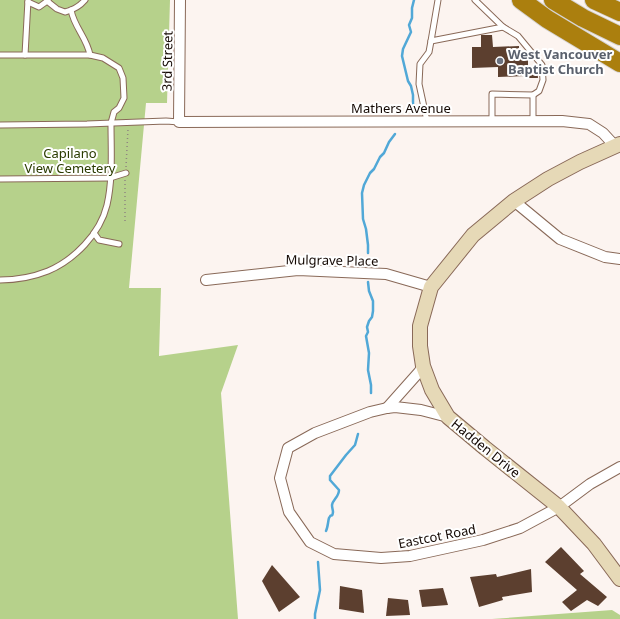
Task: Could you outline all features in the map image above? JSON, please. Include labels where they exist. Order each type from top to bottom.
[{"type":"highway","points":[[521,0],[547,19],[617,62]]},
{"type":"highway","points":[[553,0],[583,18],[620,36]]},
{"type":"highway","points":[[576,0],[620,23]]},
{"type":"highway","points":[[594,0],[620,12]]},
{"type":"street","name":"3rd Street","points":[[179,122],[180,0]]},
{"type":"street","name":"Mathers Avenue","points":[[179,122],[562,121],[589,124],[618,145]]},
{"type":"street","name":"Hadden Drive","points":[[618,145],[580,162],[548,179],[514,201],[473,235],[431,287],[420,326],[420,346],[422,366],[432,390],[448,417],[559,507],[594,544],[620,579]]},
{"type":"street","points":[[514,201],[560,240],[605,257],[620,259]]},
{"type":"street","name":"Mulgrave Place","points":[[206,280],[298,270],[386,274],[431,287]]},
{"type":"street","points":[[388,408],[419,372],[422,366]]},
{"type":"street","name":"Eastcot Road","points":[[448,417],[421,410],[395,407],[388,408],[370,412],[315,433],[288,448],[280,478],[289,512],[310,542],[334,554],[381,558],[410,556],[483,540],[520,528],[559,507],[590,484],[620,467]]},
{"type":"lane","points":[[25,55],[28,1],[39,7],[48,0],[56,9],[65,12],[82,4],[85,0]]},
{"type":"lane","points":[[427,121],[419,84],[420,64],[429,52],[438,0]]},
{"type":"lane","points":[[475,0],[503,27],[518,36],[542,65],[543,80],[539,91],[533,95],[492,94],[492,121]]},
{"type":"lane","points":[[71,10],[72,18],[89,48],[90,55]]},
{"type":"lane","points":[[431,41],[503,27]]},
{"type":"lane","points":[[0,55],[90,55],[104,58],[119,68],[123,78],[124,98],[119,108],[114,112],[111,123],[110,191],[101,221],[94,233],[73,256],[48,271],[32,276],[0,280]]},
{"type":"lane","points":[[533,95],[533,121]]},
{"type":"lane","points":[[0,125],[166,121],[179,122]]},
{"type":"lane","points":[[0,179],[110,178],[126,173]]},
{"type":"lane","points":[[94,233],[99,240],[119,244]]},
{"type":"path","points":[[125,224],[125,183],[128,123]]},
{"type":"green space","name":"Capilano View Cemetery","points":[[0,0],[170,0],[167,103],[146,103],[129,288],[161,288],[159,356],[238,345],[221,393],[238,619],[0,619]]},
{"type":"green space","points":[[612,610],[620,615],[620,619],[492,619]]},
{"type":"building","name":"West Vancouver Baptist Church","points":[[481,35],[492,35],[493,47],[519,46],[519,56],[528,55],[528,66],[537,66],[538,78],[525,78],[525,76],[498,77],[498,67],[472,68],[472,47],[481,47]]},
{"type":"building","points":[[561,547],[584,571],[580,574],[607,597],[598,606],[587,600],[571,611],[562,602],[577,590],[545,562]]},
{"type":"building","points":[[272,565],[300,597],[279,612],[262,581]]},
{"type":"building","points":[[531,569],[532,592],[502,597],[503,600],[479,607],[470,577],[496,574],[497,577]]},
{"type":"building","points":[[340,586],[362,590],[364,613],[339,609]]},
{"type":"building","points":[[443,588],[448,605],[422,607],[419,590]]},
{"type":"building","points":[[388,598],[408,600],[410,615],[386,616]]},
{"type":"waterway","points":[[412,110],[413,95],[402,56],[403,49],[411,32],[409,25],[412,18],[414,0]]},
{"type":"waterway","points":[[368,253],[366,229],[363,219],[362,193],[370,173],[374,169],[395,134]]},
{"type":"waterway","points":[[368,282],[369,291],[373,301],[372,317],[367,327],[368,332],[366,336],[369,353],[368,370],[371,393]]},
{"type":"waterway","points":[[326,531],[329,518],[333,514],[332,505],[339,490],[330,480],[330,476],[355,445],[358,434]]},
{"type":"waterway","points":[[315,619],[320,590],[318,562]]},
{"type":"place","name":"West Vancouver Baptist Church","points":[[500,61]]}]
